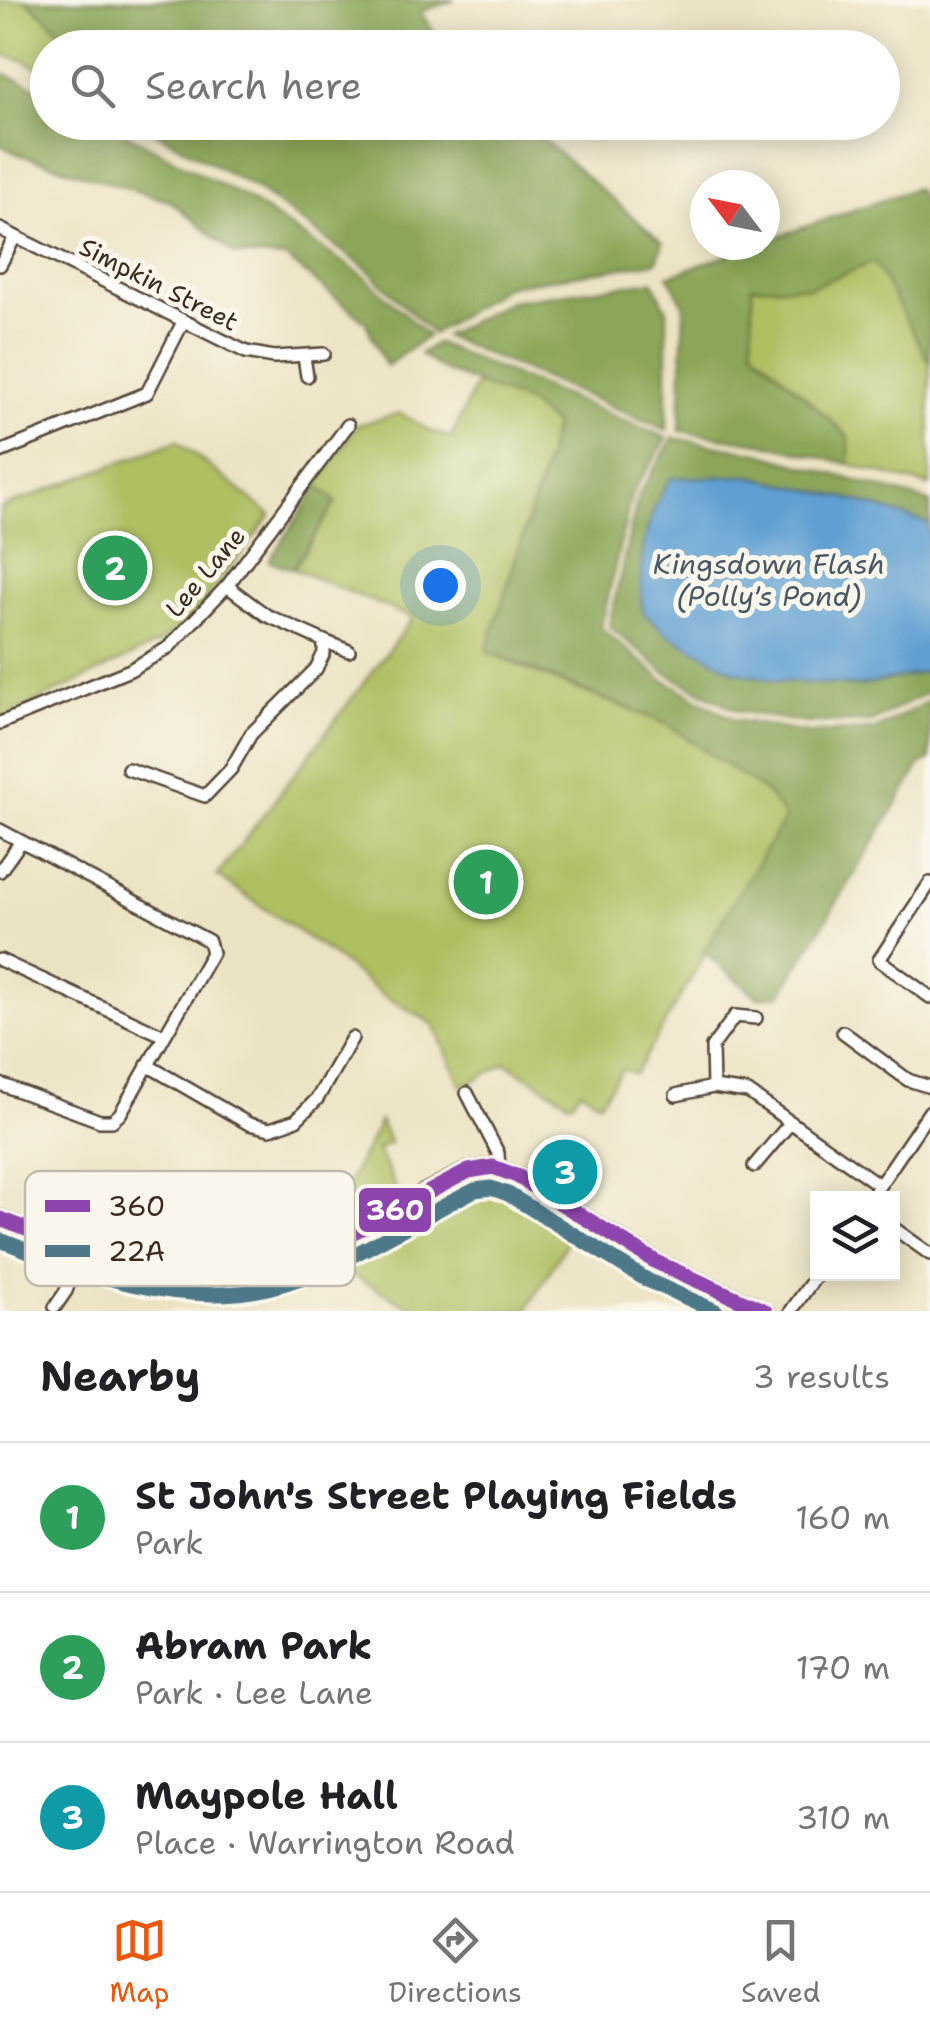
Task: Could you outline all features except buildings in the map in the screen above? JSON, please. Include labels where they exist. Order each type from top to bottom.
[{"type":"main road","points":[[355,1226],[470,1171],[499,1168],[658,1263],[765,1311]]},
{"type":"main road","points":[[0,1219],[25,1229]]},
{"type":"street","name":"Simpkin Street","points":[[0,229],[246,352],[274,358],[324,354]]},
{"type":"street","points":[[0,266],[15,237]]},
{"type":"street","points":[[0,452],[147,393],[183,322]]},
{"type":"street","points":[[304,357],[308,376]]},
{"type":"street","name":"Lee Lane","points":[[0,723],[130,670],[168,648],[227,586],[348,425]]},
{"type":"street","points":[[227,586],[266,615],[349,651]]},
{"type":"street","points":[[128,769],[205,796],[232,769],[251,734],[316,669],[324,653],[324,641]]},
{"type":"street","points":[[0,830],[209,941],[212,953],[120,1114],[112,1121],[100,1121],[0,1084]]},
{"type":"street","points":[[0,871],[20,843]]},
{"type":"street","points":[[930,882],[879,960],[930,997]]},
{"type":"street","points":[[0,960],[164,1036]]},
{"type":"street","points":[[714,1087],[712,1046],[735,1016],[756,1018]]},
{"type":"street","points":[[843,1032],[908,1080],[930,1087]]},
{"type":"street","points":[[147,1066],[248,1124],[270,1128],[296,1120],[317,1099],[352,1038]]},
{"type":"street","points":[[676,1095],[714,1087],[748,1092],[879,1186]]},
{"type":"street","points":[[468,1093],[498,1153],[499,1168]]},
{"type":"street","points":[[876,1191],[930,1112]]},
{"type":"street","points":[[754,1166],[791,1122]]},
{"type":"street","points":[[900,1233],[930,1254]]},
{"type":"street","points":[[791,1311],[812,1281]]},
{"type":"street","points":[[55,1306],[68,1286]]},
{"type":"green space","points":[[0,0],[26,0],[60,30],[30,30],[30,63],[0,54]]},
{"type":"green space","points":[[26,0],[455,0],[420,12],[433,30],[60,30]]},
{"type":"green space","points":[[0,72],[30,85],[30,140],[138,140],[244,197],[364,276],[428,336],[386,366],[365,321],[286,258],[235,255],[172,202],[0,145]]},
{"type":"green space","points":[[169,140],[544,140],[663,243],[657,262],[506,286],[433,334],[367,269],[255,188]]},
{"type":"green space","points":[[916,188],[930,214],[930,363],[874,262],[811,287],[752,286],[753,349],[849,437],[849,464],[761,443],[680,431],[684,305],[668,276],[713,260],[780,260],[780,236]]},
{"type":"green space","points":[[874,261],[930,363],[930,486],[849,464],[849,437],[753,349],[752,285],[811,287]]},
{"type":"green space","points":[[653,281],[667,310],[667,430],[444,336],[510,301]]},
{"type":"green space","points":[[436,343],[667,438],[632,493],[601,628],[661,678],[735,720],[807,733],[875,730],[930,700],[930,760],[921,764],[781,994],[759,998],[703,952],[785,818],[768,794],[667,724],[487,651],[554,425],[526,402],[443,370],[420,354]]},
{"type":"green space","points":[[476,384],[526,401],[554,425],[487,651],[667,724],[768,794],[785,818],[635,1074],[622,1069],[600,1102],[580,1090],[571,1103],[506,1063],[462,1087],[433,1024],[383,995],[330,953],[217,876],[413,618],[293,569],[336,502],[318,486],[357,425],[400,413],[451,438]]},
{"type":"green space","points":[[673,438],[759,453],[930,502],[930,524],[854,500],[750,476],[671,478],[734,671],[776,681],[860,686],[930,671],[930,691],[871,722],[807,723],[738,711],[666,673],[609,626],[638,496]]},
{"type":"green space","points":[[177,441],[271,515],[189,621],[163,641],[0,719],[0,508]]},
{"type":"green space","points":[[318,486],[336,502],[293,569],[269,561]]},
{"type":"green space","points":[[380,1121],[390,1143],[377,1149],[399,1194],[357,1213],[354,1171]]},
{"type":"green space","points":[[495,1177],[576,1227],[526,1311],[418,1311],[355,1277],[355,1238],[469,1182]]},
{"type":"water","name":"Kingsdown Flash (Polly's Pond)","points":[[750,476],[854,500],[930,524],[930,671],[860,686],[776,681],[734,671],[666,633],[643,612],[645,542],[654,509],[671,478]]},
{"type":"transit line","name":"360","points":[[355,1231],[469,1171],[493,1167],[517,1176],[658,1263],[765,1311]]},
{"type":"transit line","name":"22A","points":[[355,1254],[475,1190],[491,1188],[508,1194],[647,1280],[716,1311]]},
{"type":"transit line","name":"360","points":[[0,1219],[25,1228]]},
{"type":"transit line","name":"22A","points":[[0,1240],[25,1249]]},
{"type":"transit line","name":"22A","points":[[142,1286],[199,1294],[275,1286]]},
{"type":"place","name":"Abram Park","points":[[115,568]]},
{"type":"place","name":"St John's Street Playing Fields","points":[[486,882]]},
{"type":"place","name":"Maypole Hall","points":[[565,1172]]}]
